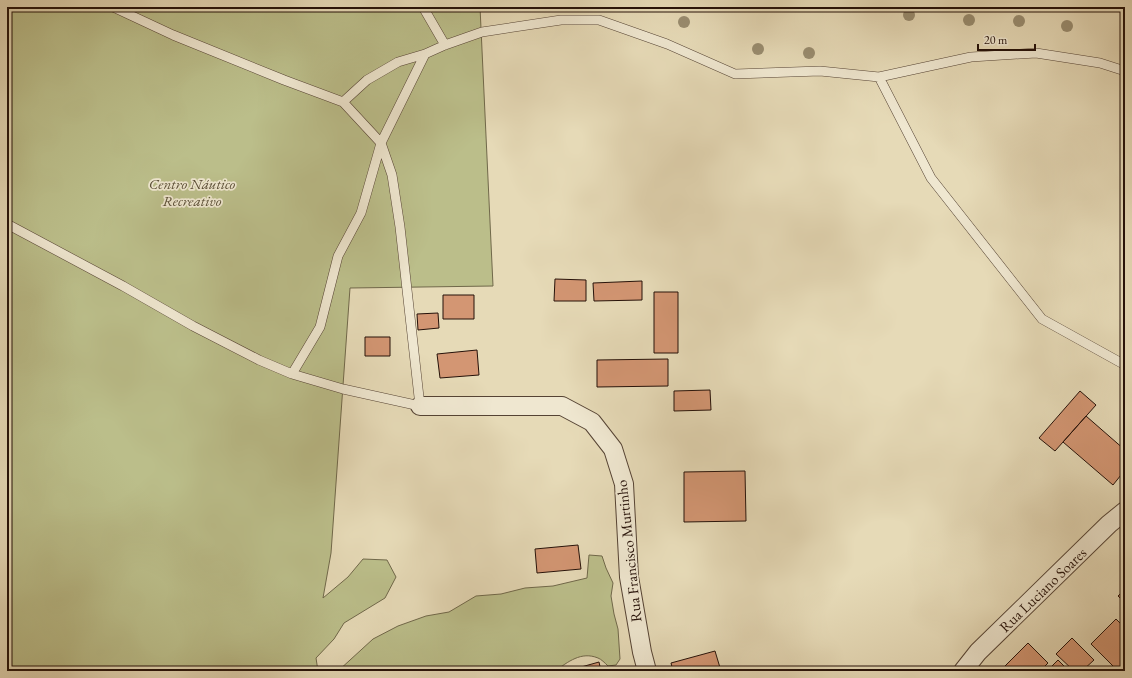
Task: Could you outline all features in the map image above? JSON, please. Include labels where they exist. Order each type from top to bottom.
[{"type":"street","name":"Rua Francisco Murtinho","points":[[420,406],[562,406],[592,422],[613,449],[624,484],[629,577],[642,652],[647,671]]},
{"type":"street","name":"Rua Luciano Soares","points":[[962,671],[978,652],[1125,511]]},
{"type":"lane","points":[[7,224],[259,360],[292,374],[344,389],[420,406],[396,197],[392,175],[381,143],[343,102],[173,35],[113,7]]},
{"type":"lane","points":[[423,7],[445,45]]},
{"type":"lane","points":[[343,102],[366,80],[398,62],[425,54],[482,32],[562,20],[599,20],[667,44],[735,74],[820,71],[879,77],[971,56],[1036,53],[1100,63],[1125,71]]},
{"type":"lane","points":[[292,374],[320,327],[338,256],[361,213],[381,143],[425,54]]},
{"type":"lane","points":[[879,77],[931,178],[1042,319],[1125,365]]},
{"type":"green space","name":"Centro Náutico Recreativo","points":[[7,7],[480,7],[493,286],[350,288],[331,553],[323,598],[348,577],[363,559],[387,560],[396,577],[385,598],[344,623],[334,639],[316,658],[318,671],[7,671]]},
{"type":"green space","points":[[589,555],[602,556],[613,583],[611,596],[618,629],[620,659],[616,665],[608,666],[599,659],[592,656],[586,656],[575,658],[555,671],[338,671],[373,639],[398,626],[426,616],[449,612],[476,596],[501,594],[525,588],[553,586],[587,578]]},
{"type":"building","points":[[555,279],[586,280],[586,301],[554,301]]},
{"type":"building","points":[[642,281],[642,300],[594,301],[593,283]]},
{"type":"building","points":[[654,292],[678,292],[678,353],[654,353]]},
{"type":"building","points":[[443,295],[474,295],[474,319],[443,319]]},
{"type":"building","points":[[438,313],[439,328],[418,330],[417,314]]},
{"type":"building","points":[[365,337],[390,337],[390,356],[365,356]]},
{"type":"building","points":[[477,350],[479,375],[440,378],[437,354]]},
{"type":"building","points":[[668,359],[668,386],[597,387],[597,360]]},
{"type":"building","points":[[710,390],[711,410],[674,411],[674,391]]},
{"type":"building","points":[[1080,391],[1096,405],[1055,451],[1039,438]]},
{"type":"building","points":[[1086,416],[1125,450],[1125,470],[1113,485],[1063,442]]},
{"type":"building","points":[[745,471],[746,521],[684,522],[684,472]]},
{"type":"building","points":[[578,545],[581,569],[537,573],[535,549]]},
{"type":"building","points":[[1125,589],[1125,603],[1118,596]]},
{"type":"building","points":[[1116,619],[1125,628],[1125,671],[1118,671],[1091,644]]},
{"type":"building","points":[[1072,638],[1094,660],[1082,671],[1074,671],[1056,654]]},
{"type":"building","points":[[1028,643],[1048,663],[1040,671],[1004,671],[1002,669]]},
{"type":"building","points":[[715,651],[721,671],[673,671],[671,663]]},
{"type":"building","points":[[1058,660],[1069,671],[1047,671]]},
{"type":"building","points":[[599,662],[601,671],[567,671]]}]
